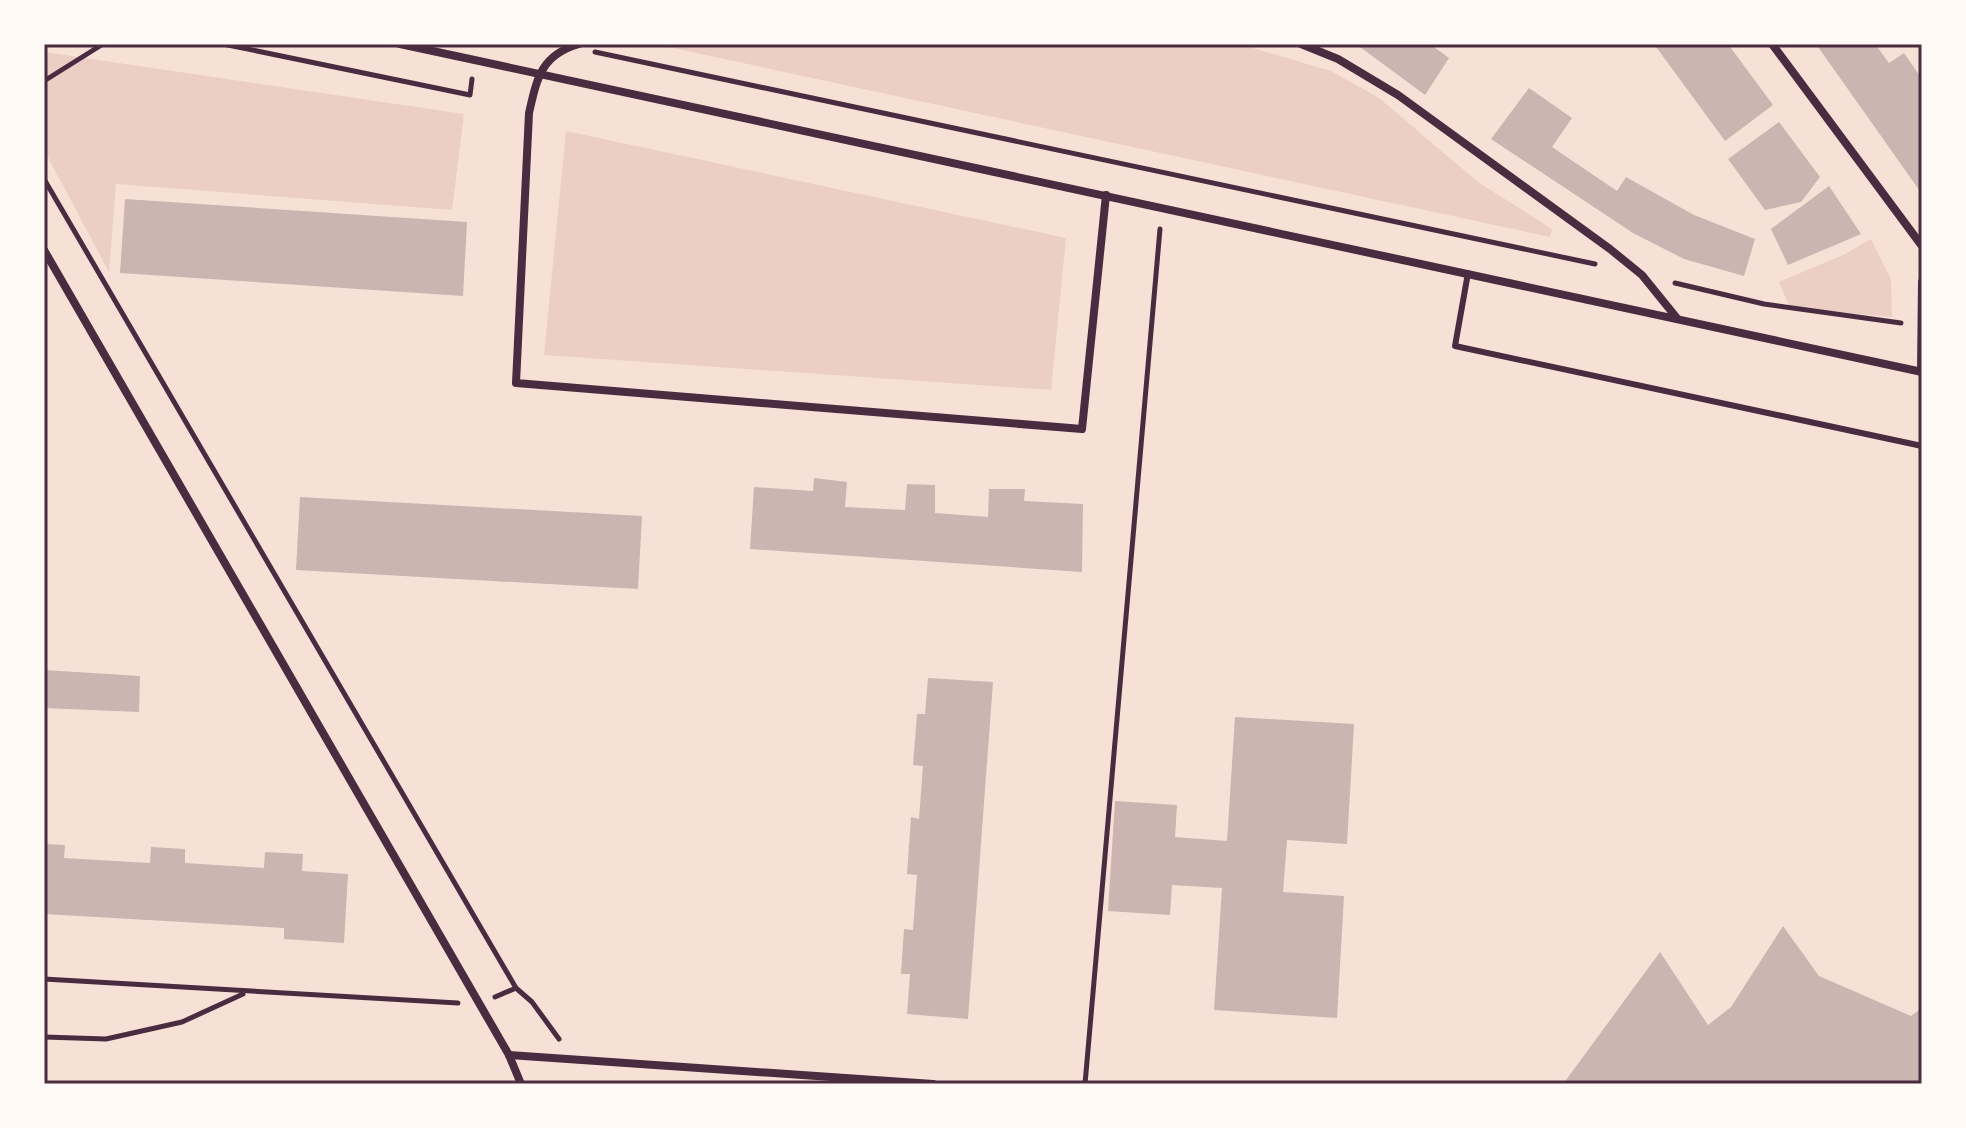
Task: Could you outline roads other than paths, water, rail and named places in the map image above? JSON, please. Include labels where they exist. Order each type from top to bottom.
[{"type":"street","points":[[400,44],[1922,372],[1922,282]]},
{"type":"street","points":[[1301,44],[1338,59],[1398,95],[1610,249],[1642,275],[1677,318]]},
{"type":"street","points":[[1772,44],[1922,246]]},
{"type":"street","points":[[575,45],[538,72],[529,113],[516,383],[1082,429],[1106,195]]},
{"type":"street","points":[[44,250],[509,1055],[521,1084]]},
{"type":"street","points":[[509,1055],[933,1084]]},
{"type":"lane","points":[[1468,273],[1455,346],[1922,446]]}]
